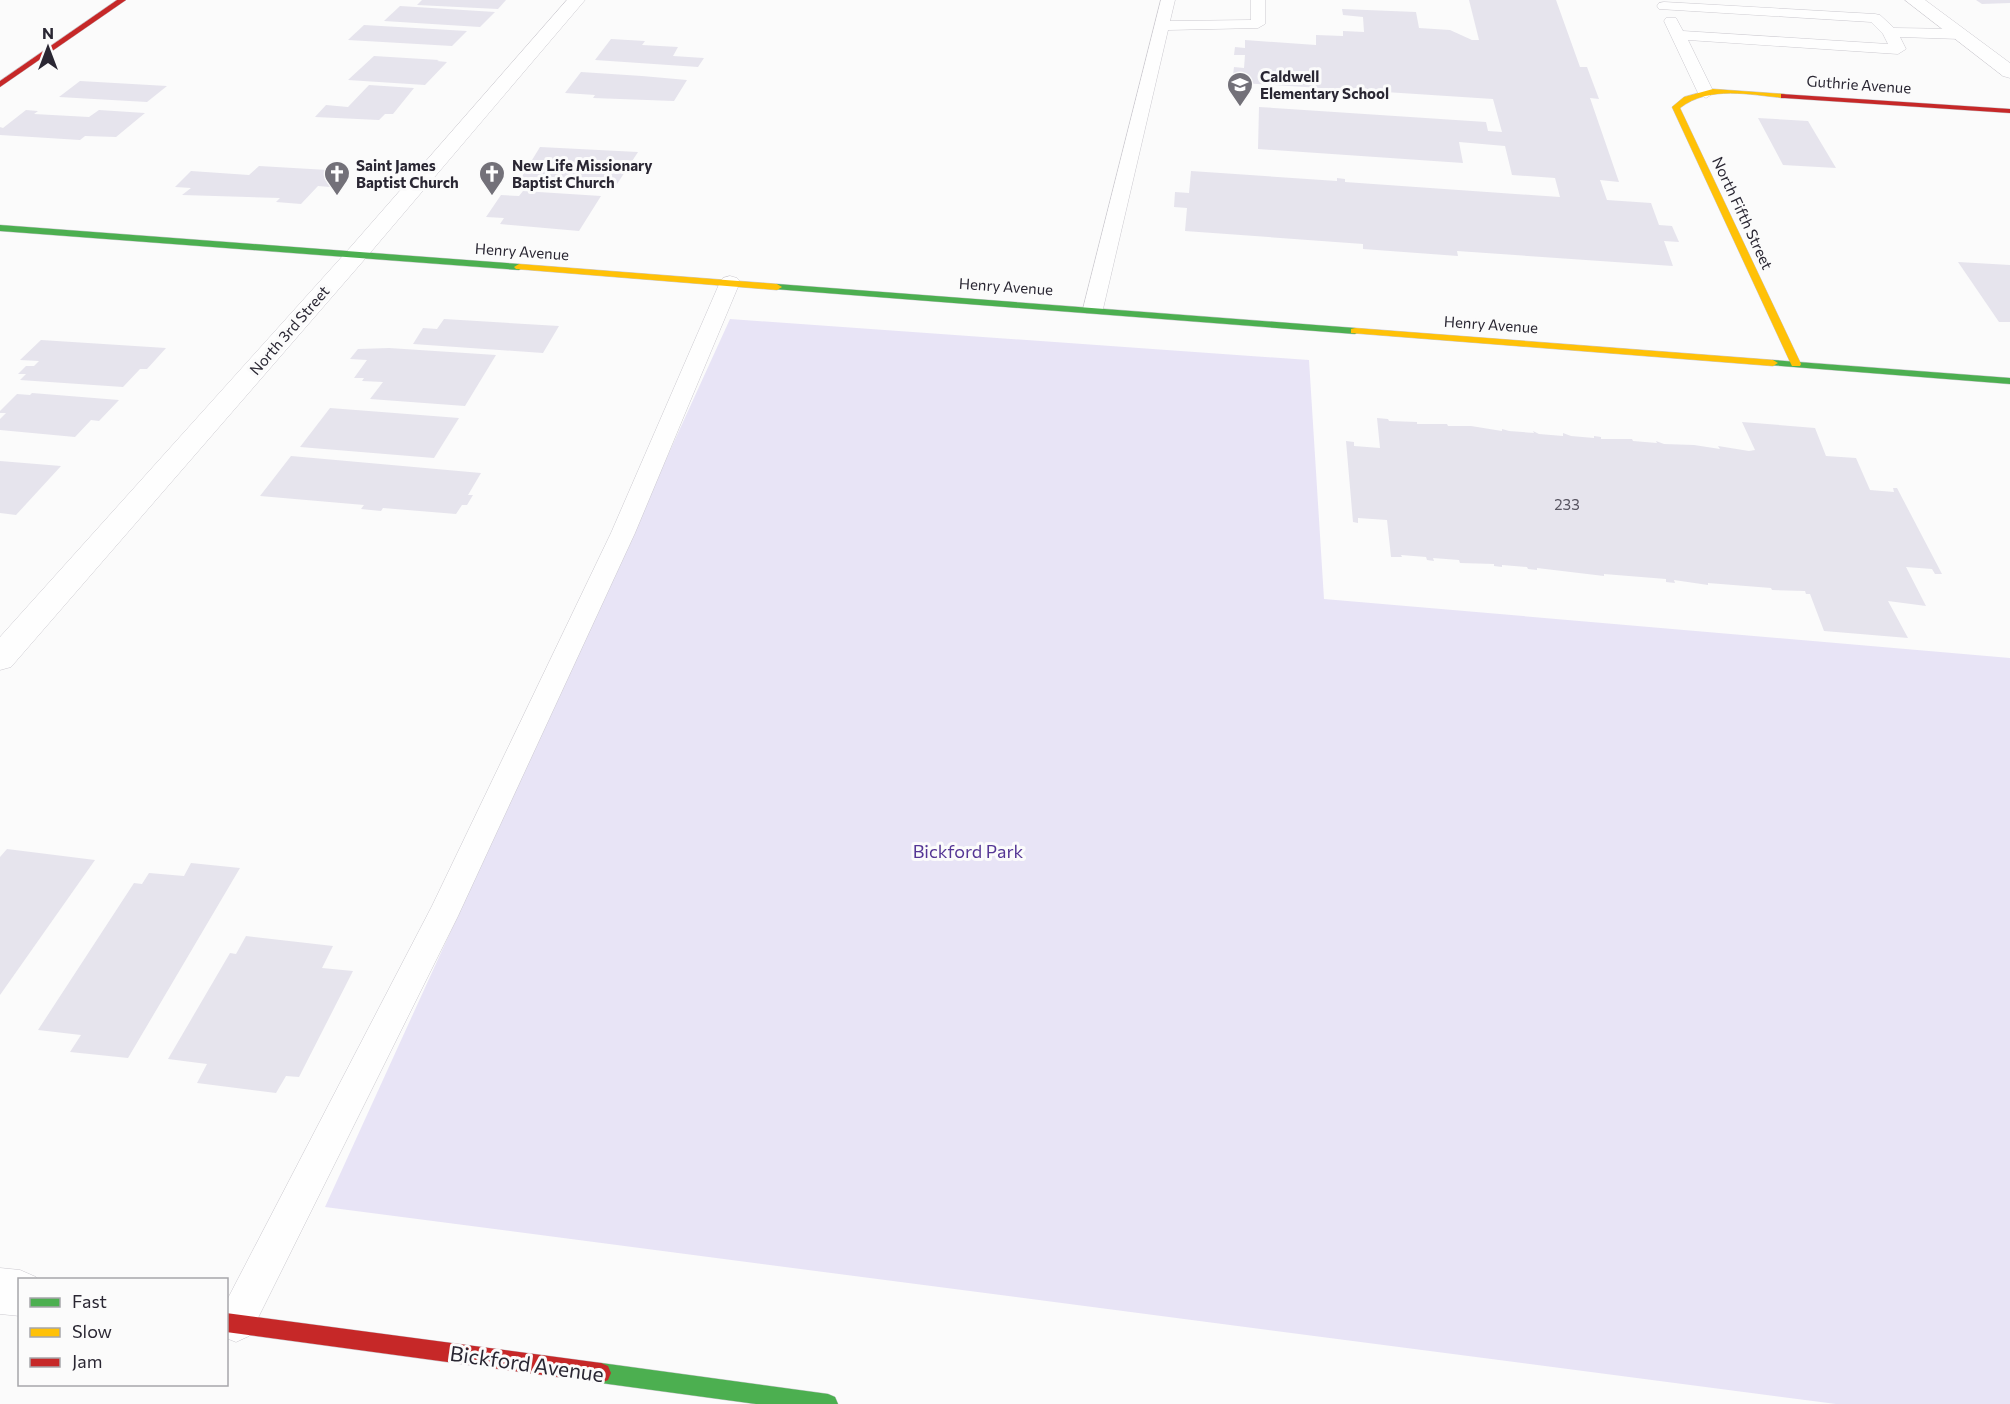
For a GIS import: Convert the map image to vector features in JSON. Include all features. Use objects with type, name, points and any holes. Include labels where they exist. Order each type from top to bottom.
[{"type":"street","points":[[0,85],[122,0]]},
{"type":"street","name":"North 3rd Street","points":[[0,658],[356,255],[576,0]]},
{"type":"street","points":[[1914,0],[2010,72]]},
{"type":"street","name":"Guthrie Avenue","points":[[1706,93],[1752,93],[2010,111]]},
{"type":"street","name":"North Fifth Street","points":[[1706,93],[1681,100],[1676,107],[1678,115],[1796,364]]},
{"type":"street","name":"Henry Avenue","points":[[0,228],[1093,309],[2010,381]]},
{"type":"street","points":[[0,1290],[18,1293]]},
{"type":"street","name":"Bickford Avenue","points":[[231,1322],[828,1404]]},
{"type":"lane","points":[[1093,309],[1168,0]]},
{"type":"lane","points":[[1162,26],[1258,24],[1258,0]]},
{"type":"lane","points":[[1678,35],[1898,49],[1890,32],[1875,18],[1663,3],[1678,35],[1706,93]]},
{"type":"lane","points":[[1890,32],[1960,34]]},
{"type":"lane","points":[[231,1322],[443,916],[623,533],[730,282]]},
{"type":"green space","name":"Bickford Park","points":[[730,319],[1309,360],[1324,599],[2010,658],[2010,1404],[1836,1404],[325,1207]]},
{"type":"building","points":[[422,0],[506,0],[498,9],[417,5]]},
{"type":"building","points":[[1469,0],[1556,0],[1580,67],[1587,67],[1599,99],[1590,98],[1619,182],[1600,180],[1607,200],[1651,203],[1659,225],[1672,226],[1679,242],[1664,241],[1673,266],[1457,251],[1458,256],[1363,249],[1363,244],[1185,231],[1187,208],[1174,207],[1175,192],[1189,193],[1191,171],[1337,181],[1337,178],[1345,179],[1345,182],[1560,197],[1555,178],[1512,175],[1505,146],[1459,142],[1463,163],[1258,149],[1259,107],[1486,122],[1488,131],[1502,132],[1493,99],[1370,91],[1371,96],[1351,95],[1351,90],[1243,83],[1244,75],[1233,75],[1234,67],[1244,68],[1245,55],[1234,55],[1235,47],[1245,48],[1245,40],[1316,45],[1316,35],[1343,36],[1343,31],[1364,32],[1363,17],[1343,15],[1342,9],[1416,12],[1419,28],[1450,30],[1472,40],[1479,40]]},
{"type":"building","points":[[1976,0],[2010,0],[2010,3],[1982,4]]},
{"type":"building","points":[[400,6],[495,12],[480,27],[384,21]]},
{"type":"building","points":[[364,25],[467,31],[452,46],[348,40]]},
{"type":"building","points":[[611,39],[645,41],[642,45],[678,47],[673,56],[704,58],[698,67],[595,60]]},
{"type":"building","points":[[374,56],[447,62],[425,85],[348,80]]},
{"type":"building","points":[[581,72],[687,80],[674,101],[593,98],[595,95],[565,93]]},
{"type":"building","points":[[80,81],[167,86],[147,102],[59,97]]},
{"type":"building","points":[[369,85],[414,88],[393,114],[385,114],[379,120],[315,117],[326,105],[348,107]]},
{"type":"building","points":[[26,110],[38,111],[34,114],[89,117],[99,110],[145,113],[116,137],[85,136],[80,140],[0,135],[0,127],[3,128]]},
{"type":"building","points":[[1758,118],[1808,121],[1836,168],[1783,165]]},
{"type":"building","points":[[540,147],[638,152],[617,184],[521,178]]},
{"type":"building","points":[[259,166],[345,171],[330,187],[318,186],[301,204],[276,202],[280,198],[182,195],[191,188],[175,187],[191,171],[249,175]]},
{"type":"building","points":[[523,191],[601,196],[579,231],[500,224],[504,218],[486,217],[501,195],[519,196]]},
{"type":"building","points":[[1958,262],[2010,265],[2010,322],[1999,322]]},
{"type":"building","points":[[444,319],[559,326],[543,353],[413,344],[423,328],[437,329]]},
{"type":"building","points":[[41,340],[166,348],[147,369],[140,369],[123,387],[20,380],[26,374],[18,374],[26,366],[34,366],[39,361],[20,360]]},
{"type":"building","points":[[389,348],[496,355],[465,406],[370,399],[383,382],[362,381],[364,378],[354,378],[367,360],[350,359],[358,349]]},
{"type":"building","points":[[32,393],[119,400],[99,421],[91,420],[75,437],[0,430],[0,419],[6,413],[0,413],[0,411],[17,394],[30,395]]},
{"type":"building","points":[[330,408],[459,418],[434,458],[300,447]]},
{"type":"building","points":[[1377,418],[1417,422],[1417,424],[1447,424],[1448,426],[1471,426],[1534,433],[1533,431],[1539,434],[1563,436],[1563,433],[1571,436],[1601,437],[1601,439],[1632,439],[1633,441],[1657,443],[1656,441],[1664,444],[1720,449],[1718,446],[1749,451],[1755,450],[1742,422],[1815,428],[1826,456],[1856,458],[1870,490],[1894,492],[1893,488],[1897,488],[1942,574],[1935,574],[1932,569],[1906,567],[1926,606],[1888,601],[1908,638],[1824,631],[1810,594],[1806,594],[1805,591],[1708,583],[1708,585],[1674,580],[1675,583],[1666,582],[1666,579],[1604,574],[1604,576],[1502,565],[1502,567],[1494,566],[1494,564],[1460,563],[1459,560],[1433,558],[1434,561],[1427,560],[1426,557],[1401,555],[1402,557],[1391,557],[1387,520],[1358,518],[1358,523],[1353,522],[1346,441],[1354,442],[1354,446],[1380,448]]},
{"type":"building","points":[[291,456],[481,473],[468,495],[473,495],[467,505],[462,505],[456,514],[383,508],[381,511],[361,509],[364,505],[260,496]]},
{"type":"building","points":[[0,461],[61,466],[16,515],[0,513]]},
{"type":"building","points":[[7,849],[95,860],[0,995],[0,857]]},
{"type":"building","points":[[191,863],[240,868],[128,1058],[70,1052],[81,1035],[38,1030],[134,883],[142,884],[149,873],[184,876]]},
{"type":"building","points":[[246,936],[333,946],[322,968],[353,971],[299,1077],[286,1076],[276,1093],[197,1083],[207,1064],[168,1059],[230,953],[236,954]]},
{"type":"traffic: fast","points":[[0,228],[519,267]]},
{"type":"traffic: fast","points":[[777,287],[1355,331]]},
{"type":"traffic: fast","points":[[1773,363],[2010,381]]},
{"type":"traffic: fast","points":[[601,1373],[828,1404]]},
{"type":"traffic: slow","points":[[1784,96],[1713,92],[1699,94],[1676,107],[1796,364]]},
{"type":"traffic: slow","points":[[519,267],[777,287]]},
{"type":"traffic: slow","points":[[1355,331],[1773,363]]},
{"type":"traffic: jam","points":[[0,85],[122,0]]},
{"type":"traffic: jam","points":[[1784,96],[2010,111]]},
{"type":"traffic: jam","points":[[228,1322],[601,1373]]},
{"type":"place","name":"Caldwell Elementary School","points":[[1240,108]]},
{"type":"place","name":"Saint James Baptist Church","points":[[337,197]]},
{"type":"place","name":"New Life Missionary Baptist Church","points":[[492,197]]}]
